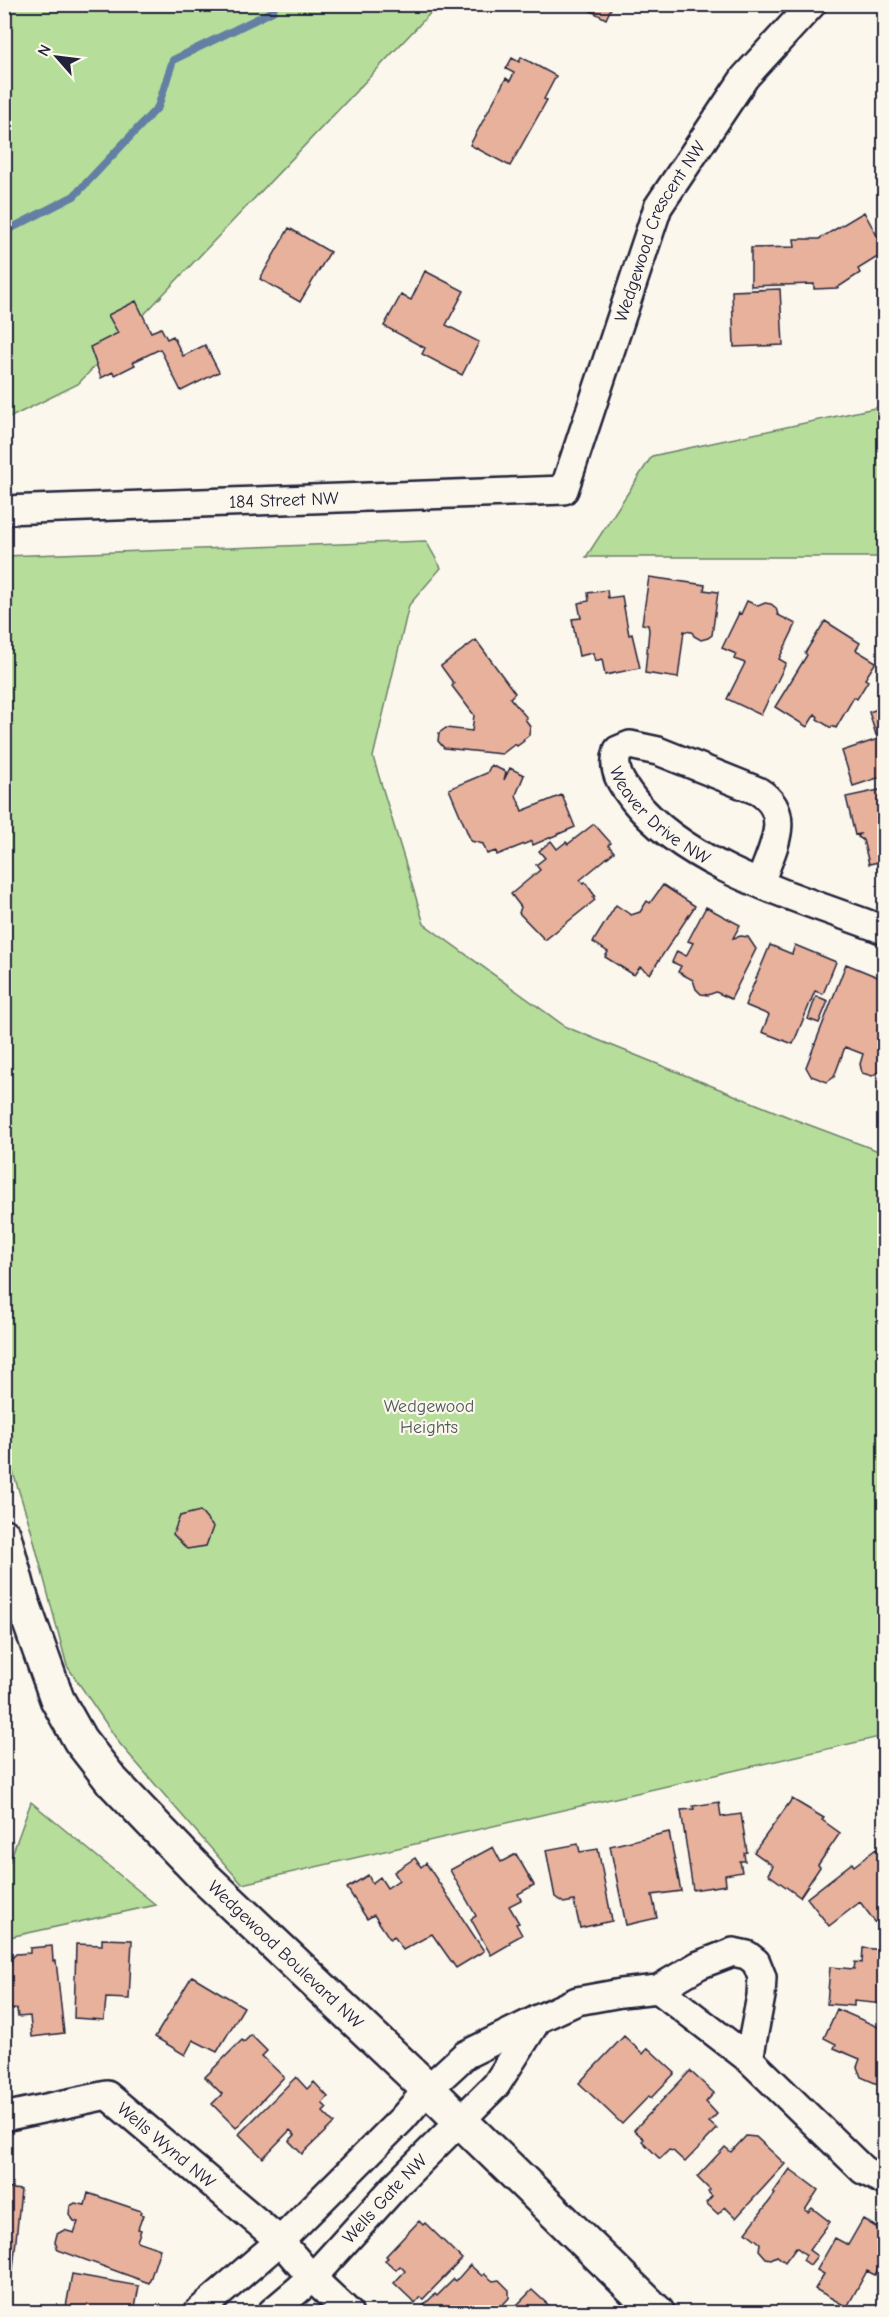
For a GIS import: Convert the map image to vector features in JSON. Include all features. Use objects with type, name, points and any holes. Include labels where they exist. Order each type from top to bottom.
[{"type":"street","name":"Wedgewood Crescent NW","points":[[564,490],[658,207],[745,77],[812,4]]},
{"type":"street","name":"184 Street NW","points":[[4,510],[564,490]]},
{"type":"street","name":"Weaver Drive NW","points":[[760,883],[780,823],[770,798],[758,790],[658,751],[630,745],[618,750],[615,760],[616,772],[623,786],[645,814],[663,831],[686,847],[718,865],[760,883],[885,930]]},
{"type":"street","name":"Wedgewood Boulevard NW","points":[[4,1536],[20,1592],[57,1699],[80,1740],[106,1773],[205,1878],[428,2089],[657,2313]]},
{"type":"street","points":[[198,2313],[280,2241],[402,2119],[428,2089],[465,2055],[577,2001],[658,1989],[699,1965],[726,1953],[733,1952],[747,1956],[756,1962],[762,1977],[761,1996],[749,2059]]},
{"type":"street","points":[[658,1989],[749,2059],[862,2170],[885,2181]]},
{"type":"street","name":"Wells Gate NW","points":[[312,2278],[399,2182],[496,2085],[538,2019]]},
{"type":"street","name":"Wells Wynd NW","points":[[4,2117],[107,2095],[280,2241],[312,2278],[348,2313]]},
{"type":"street","points":[[272,2313],[312,2278]]},
{"type":"green space","points":[[11,5],[438,5],[78,384],[5,420],[4,12]]},
{"type":"green space","points":[[884,406],[884,557],[586,557],[652,456]]},
{"type":"green space","name":"Wedgewood Heights","points":[[426,541],[441,568],[409,605],[373,757],[424,924],[566,1027],[884,1153],[884,1736],[242,1884],[120,1744],[67,1666],[30,1526],[5,1447],[4,556]]},
{"type":"green space","points":[[31,1802],[156,1905],[5,1938],[5,1864],[9,1863]]},
{"type":"building","points":[[578,4],[613,4],[606,19]]},
{"type":"building","points":[[521,57],[556,76],[544,99],[547,100],[510,166],[470,145],[506,78],[510,81],[514,73],[506,69],[512,58],[519,62]]},
{"type":"building","points":[[864,212],[884,253],[858,269],[860,273],[837,288],[814,289],[814,284],[751,286],[751,248],[795,247],[794,239],[819,239]]},
{"type":"building","points":[[289,228],[330,252],[300,302],[260,279]]},
{"type":"building","points":[[425,271],[464,291],[446,325],[479,342],[462,375],[422,354],[425,348],[384,326],[401,295],[411,300]]},
{"type":"building","points":[[780,289],[783,345],[734,347],[732,291]]},
{"type":"building","points":[[136,301],[151,332],[161,328],[167,339],[173,336],[183,356],[205,345],[219,372],[181,391],[160,349],[133,362],[135,365],[115,375],[113,372],[101,378],[90,347],[118,333],[108,315]]},
{"type":"building","points":[[649,577],[705,585],[704,590],[718,592],[712,635],[701,640],[692,632],[684,631],[678,678],[645,673],[649,630],[648,625],[642,624]]},
{"type":"building","points":[[607,590],[608,598],[622,596],[629,635],[632,634],[640,668],[605,675],[602,659],[595,661],[593,653],[579,656],[572,619],[581,618],[578,603],[589,601],[588,593]]},
{"type":"building","points":[[747,601],[758,606],[765,603],[771,604],[776,608],[778,615],[796,624],[779,659],[786,663],[761,715],[727,699],[745,663],[734,659],[736,654],[722,648]]},
{"type":"building","points":[[825,621],[860,643],[856,650],[876,662],[865,679],[868,681],[857,699],[854,697],[836,728],[832,726],[831,728],[817,719],[815,714],[807,727],[775,707]]},
{"type":"building","points":[[476,640],[515,693],[510,698],[527,718],[525,719],[530,726],[529,735],[524,741],[517,746],[515,744],[502,754],[444,748],[438,741],[439,733],[446,728],[472,731],[474,715],[452,686],[454,684],[441,666]]},
{"type":"building","points":[[884,707],[884,776],[853,786],[842,751],[881,738],[880,734],[876,735],[869,712]]},
{"type":"building","points":[[491,765],[506,772],[504,780],[510,768],[524,775],[516,795],[522,811],[562,795],[575,827],[533,845],[532,841],[497,855],[496,851],[487,854],[483,844],[471,841],[449,789],[487,773]]},
{"type":"building","points":[[884,789],[884,861],[869,864],[863,840],[858,837],[860,834],[855,835],[846,797]]},
{"type":"building","points":[[594,824],[611,843],[608,845],[614,852],[580,880],[583,884],[585,882],[595,896],[593,898],[595,900],[545,940],[519,913],[521,907],[511,894],[540,870],[536,865],[545,858],[539,851],[551,841],[557,849],[566,842],[568,844]]},
{"type":"building","points":[[663,885],[695,906],[650,974],[640,967],[634,975],[605,957],[608,952],[593,942],[616,905],[631,915],[640,912],[647,901],[650,903]]},
{"type":"building","points":[[706,907],[740,925],[733,938],[748,937],[756,949],[731,999],[716,992],[708,995],[701,994],[696,989],[693,980],[678,972],[681,966],[672,962],[677,951],[686,956],[693,943],[688,941]]},
{"type":"building","points":[[770,945],[792,954],[795,945],[836,962],[823,994],[815,991],[793,1044],[762,1032],[769,1015],[745,1005]]},
{"type":"building","points":[[846,964],[880,978],[879,981],[884,983],[884,1055],[879,1071],[872,1076],[862,1073],[860,1064],[863,1054],[845,1047],[834,1077],[827,1082],[811,1076],[806,1067]]},
{"type":"building","points":[[816,996],[828,1001],[819,1023],[808,1019]]},
{"type":"building","points":[[200,1511],[213,1527],[206,1546],[187,1549],[173,1534],[180,1516]]},
{"type":"building","points":[[792,1799],[824,1818],[822,1820],[840,1833],[800,1897],[768,1874],[773,1866],[754,1852]]},
{"type":"building","points":[[719,1802],[721,1817],[741,1814],[747,1852],[744,1853],[745,1861],[740,1861],[742,1872],[725,1875],[726,1885],[693,1890],[681,1810]]},
{"type":"building","points":[[669,1832],[681,1891],[652,1895],[657,1918],[626,1925],[610,1846]]},
{"type":"building","points":[[578,1844],[580,1852],[598,1849],[612,1921],[580,1928],[574,1901],[564,1903],[555,1897],[546,1850]]},
{"type":"building","points":[[493,1847],[501,1862],[516,1854],[534,1885],[518,1894],[521,1900],[509,1906],[519,1923],[516,1924],[522,1935],[491,1955],[471,1919],[476,1916],[450,1870]]},
{"type":"building","points":[[876,1849],[879,1854],[884,1852],[884,1917],[876,1923],[860,1902],[829,1926],[807,1898],[852,1863],[854,1866]]},
{"type":"building","points":[[415,1858],[421,1867],[426,1863],[484,1951],[456,1968],[432,1934],[403,1950],[394,1936],[390,1939],[374,1915],[367,1919],[347,1888],[368,1875],[372,1883],[380,1877],[387,1888],[399,1880],[394,1872]]},
{"type":"building","points":[[102,1939],[132,1940],[129,1999],[106,1998],[104,2020],[74,2018],[76,1944],[102,1945]]},
{"type":"building","points":[[52,1946],[53,1961],[56,1961],[64,2033],[32,2037],[30,2016],[18,2017],[17,2009],[4,2010],[4,1965],[11,1964],[11,1959],[16,1954],[30,1953],[30,1948]]},
{"type":"building","points":[[863,1948],[884,1950],[884,2004],[854,2001],[854,2006],[827,2004],[830,1967],[854,1969],[855,1962],[862,1963]]},
{"type":"building","points":[[192,1976],[244,2007],[217,2052],[193,2040],[185,2055],[155,2037]]},
{"type":"building","points":[[837,2009],[883,2029],[881,2033],[884,2035],[884,2095],[880,2085],[861,2077],[857,2067],[860,2059],[834,2048],[836,2044],[824,2038]]},
{"type":"building","points":[[251,2035],[267,2051],[262,2056],[284,2077],[236,2128],[212,2104],[222,2094],[205,2077],[242,2040],[244,2042]]},
{"type":"building","points":[[624,2036],[643,2054],[648,2048],[675,2073],[622,2124],[579,2083]]},
{"type":"building","points":[[690,2071],[714,2093],[706,2102],[717,2114],[709,2122],[717,2129],[685,2162],[669,2150],[660,2159],[634,2130]]},
{"type":"building","points":[[296,2077],[307,2089],[314,2082],[328,2097],[322,2103],[327,2108],[323,2112],[334,2123],[302,2154],[289,2141],[295,2135],[290,2130],[263,2158],[239,2134]]},
{"type":"building","points":[[746,2136],[756,2137],[785,2164],[736,2218],[725,2207],[718,2214],[706,2203],[712,2196],[708,2192],[710,2190],[697,2177],[725,2147],[731,2152]]},
{"type":"building","points":[[790,2169],[818,2190],[805,2210],[808,2212],[812,2208],[830,2222],[809,2250],[817,2256],[810,2265],[803,2260],[806,2255],[796,2247],[785,2262],[777,2256],[771,2259],[766,2258],[759,2250],[760,2243],[746,2232],[775,2194],[773,2193]]},
{"type":"building","points":[[4,2188],[21,2190],[13,2270],[4,2270]]},
{"type":"building","points":[[88,2193],[141,2211],[140,2214],[143,2215],[138,2229],[141,2230],[137,2241],[160,2249],[149,2283],[58,2250],[55,2242],[57,2234],[64,2230],[74,2233],[78,2222],[74,2221],[69,2214],[70,2206],[75,2203],[85,2205]]},
{"type":"building","points":[[863,2219],[884,2232],[884,2257],[875,2275],[867,2271],[847,2307],[815,2289],[824,2274],[817,2270],[835,2238],[848,2245]]},
{"type":"building","points":[[419,2221],[423,2225],[425,2223],[462,2259],[423,2299],[420,2297],[415,2303],[394,2283],[405,2271],[400,2266],[396,2270],[385,2260],[388,2258],[386,2256]]},
{"type":"building","points":[[470,2265],[482,2276],[484,2274],[493,2281],[499,2280],[509,2290],[509,2298],[496,2312],[423,2312],[420,2309],[454,2279],[456,2281]]},
{"type":"building","points":[[72,2274],[139,2286],[134,2312],[65,2312]]},
{"type":"building","points":[[532,2290],[556,2312],[510,2312]]},
{"type":"waterway","points":[[4,232],[74,196],[158,107],[173,60],[273,11],[274,4]]}]
